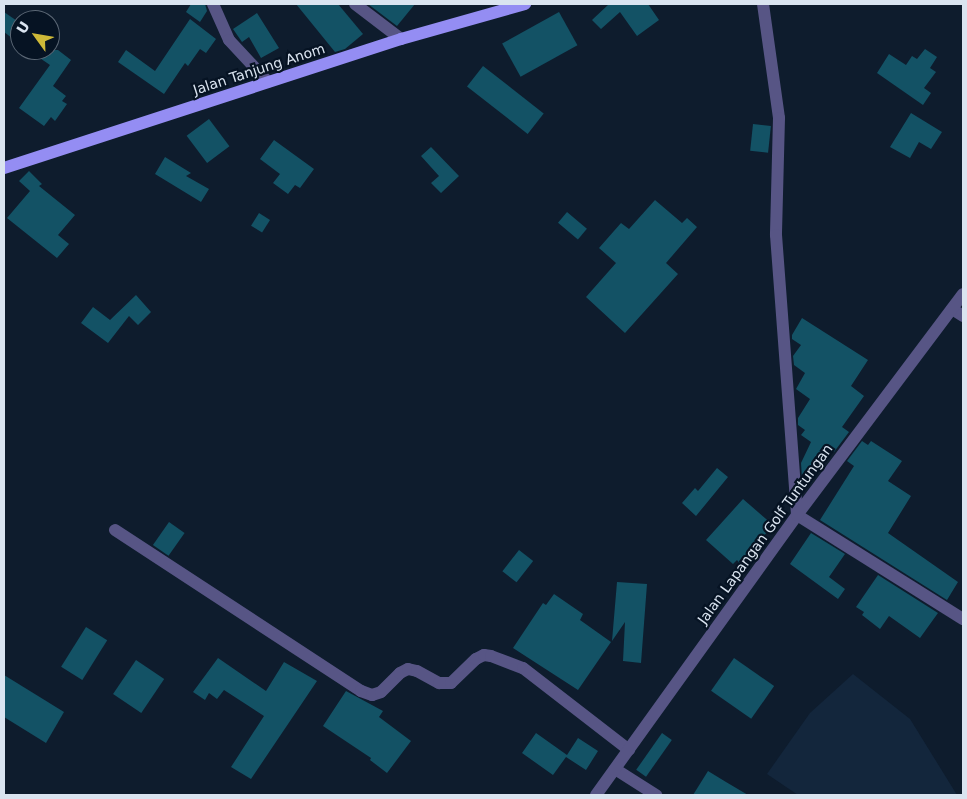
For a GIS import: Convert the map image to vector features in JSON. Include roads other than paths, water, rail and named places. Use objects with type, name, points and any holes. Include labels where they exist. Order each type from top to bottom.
[{"type":"main road","name":"Jalan Tanjung Anom","points":[[4,168],[400,39],[525,4]]},
{"type":"street","points":[[214,4],[229,40],[268,82]]},
{"type":"street","points":[[355,4],[400,39]]},
{"type":"street","points":[[762,4],[779,118],[776,235],[797,514],[963,619]]},
{"type":"street","name":"Jalan Lapangan Golf Tuntungan","points":[[596,795],[797,514],[958,312],[963,294]]},
{"type":"street","points":[[115,530],[361,691],[372,695],[381,692],[400,673],[408,669],[417,670],[439,683],[451,683],[476,658],[484,655],[491,656],[522,668],[629,750]]},
{"type":"street","points":[[615,769],[656,795]]}]
